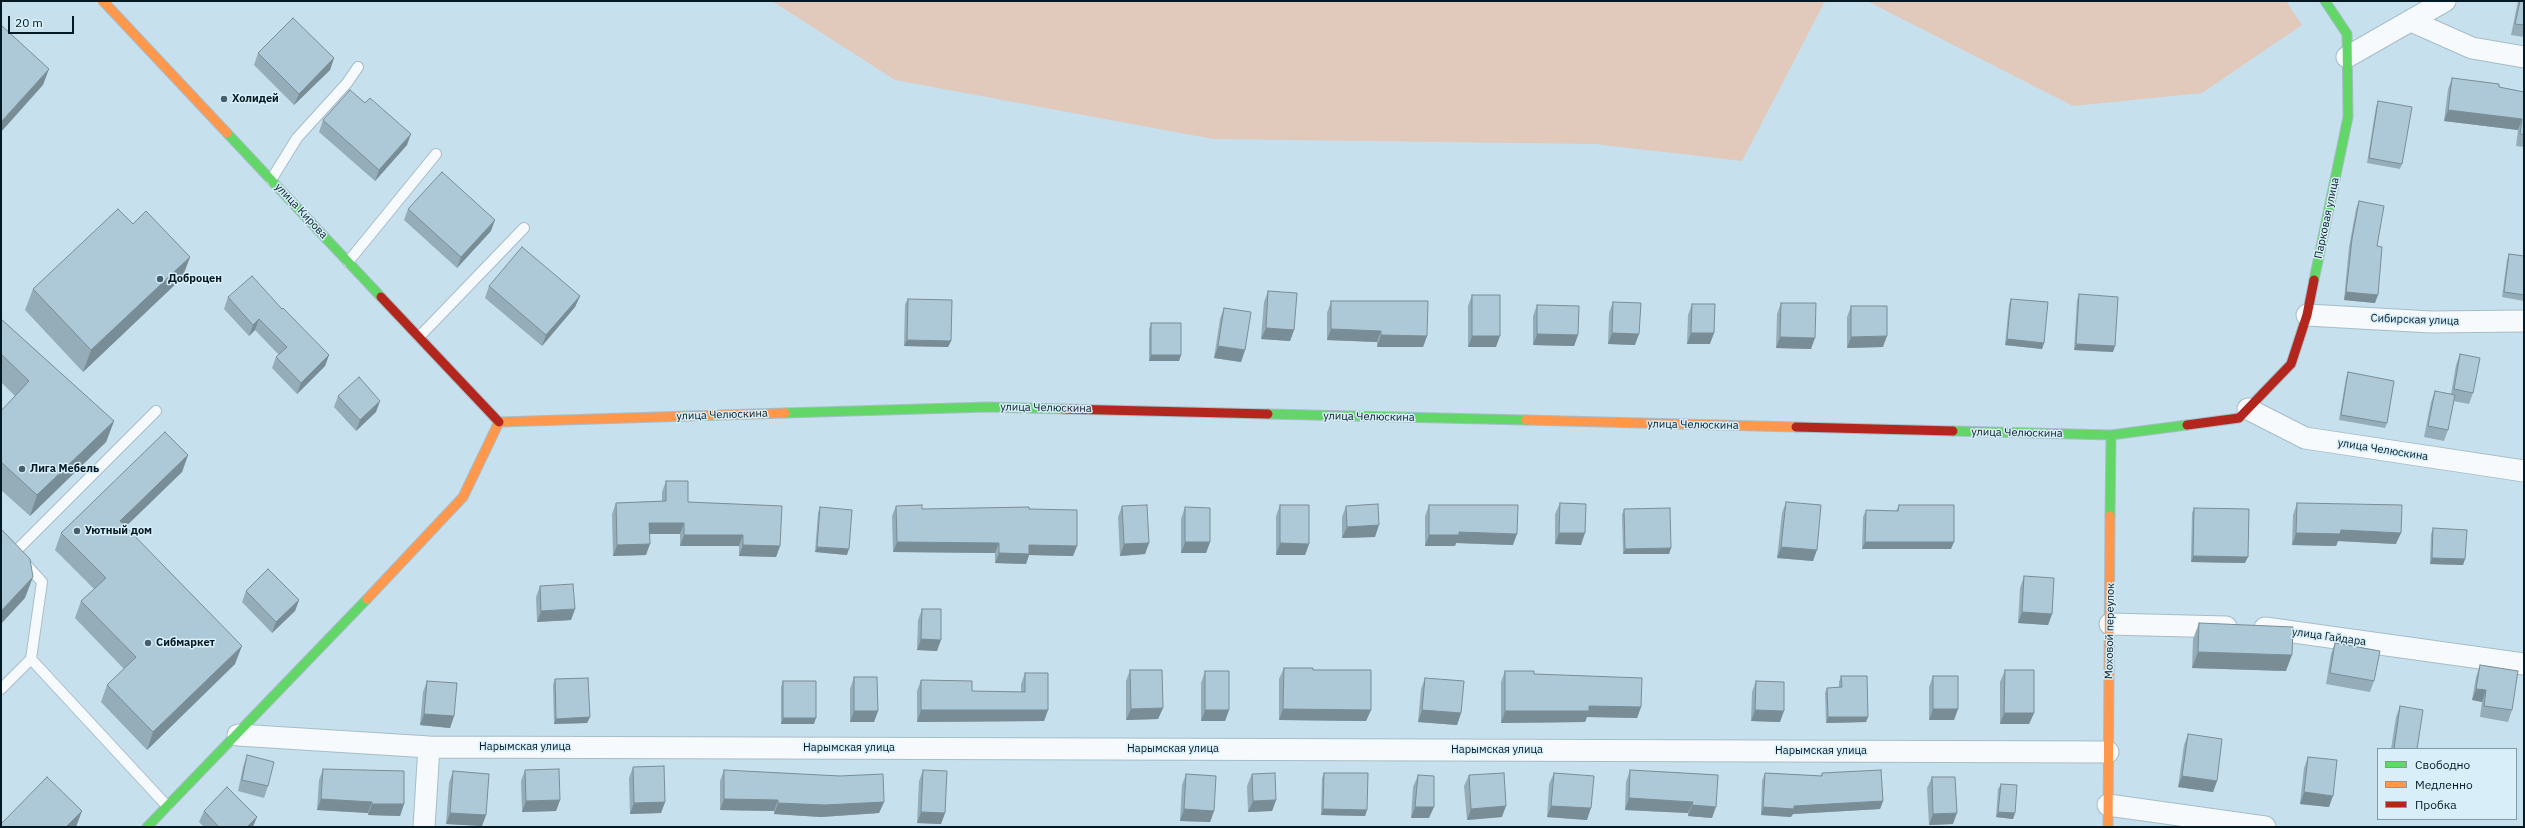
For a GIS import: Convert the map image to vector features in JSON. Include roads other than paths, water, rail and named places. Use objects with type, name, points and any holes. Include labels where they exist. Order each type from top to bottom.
[{"type":"street","name":"улица Кирова","points":[[103,1],[499,422]]},
{"type":"street","name":"Парковая улица","points":[[2243,413],[2291,364],[2307,315],[2348,117],[2347,34],[2325,1]]},
{"type":"street","points":[[2347,57],[2445,1]]},
{"type":"street","points":[[2411,21],[2472,48],[2524,57]]},
{"type":"street","name":"Сибирская улица","points":[[2307,315],[2431,322],[2524,321]]},
{"type":"street","name":"улица Челюскина","points":[[499,422],[988,407],[2111,435],[2243,413],[2305,438],[2524,471]]},
{"type":"street","points":[[147,827],[238,735],[463,497],[499,422]]},
{"type":"street","name":"Моховой переулок","points":[[2108,827],[2111,435]]},
{"type":"street","name":"улица Гайдара","points":[[2110,624],[2261,628],[2524,664]]},
{"type":"street","name":"Нарымская улица","points":[[238,735],[429,747],[2108,752]]},
{"type":"street","points":[[424,827],[429,747]]},
{"type":"street","points":[[2108,804],[2265,827]]},
{"type":"lane","points":[[271,180],[297,138],[348,83],[358,67]]},
{"type":"lane","points":[[348,262],[436,154]]},
{"type":"lane","points":[[419,337],[524,228]]},
{"type":"lane","points":[[15,552],[156,411]]},
{"type":"lane","points":[[1,689],[31,659],[42,582],[6,542]]},
{"type":"lane","points":[[31,659],[167,806]]},
{"type":"place","name":"Холидей","points":[[224,99]]},
{"type":"place","name":"Доброцен","points":[[160,279]]},
{"type":"place","name":"Лига Мебель","points":[[22,469]]},
{"type":"place","name":"Уютный дом","points":[[77,531]]},
{"type":"place","name":"Сибмаркет","points":[[148,643]]}]
